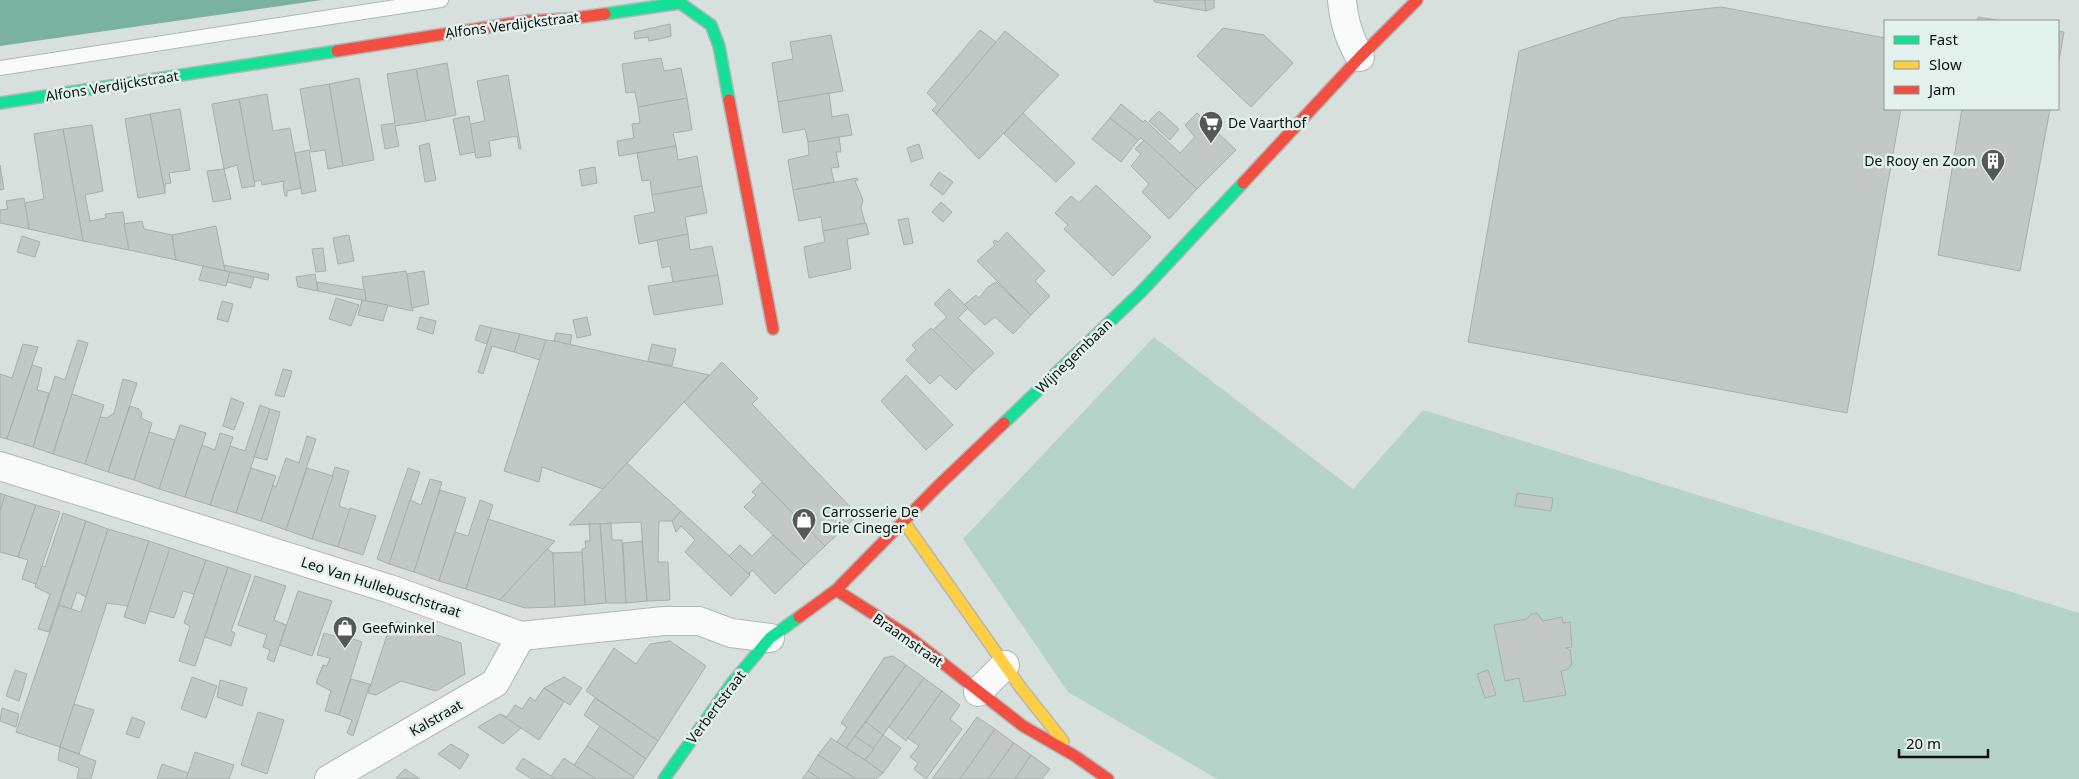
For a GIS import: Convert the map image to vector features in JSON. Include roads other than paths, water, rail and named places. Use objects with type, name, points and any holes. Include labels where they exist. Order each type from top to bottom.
[{"type":"street","points":[[1342,0],[1344,20],[1349,39],[1360,57]]},
{"type":"street","name":"Wijnegembaan","points":[[770,638],[836,590],[936,487],[1141,292],[1360,57],[1417,0]]},
{"type":"street","name":"Alfons Verdijckstraat","points":[[0,103],[519,22],[567,19],[680,3],[711,26],[718,46],[773,329]]},
{"type":"street","name":"Leo Van Hullebuschstraat","points":[[0,466],[390,590],[520,636],[664,621],[699,621],[731,633],[770,638]]},
{"type":"street","name":"Braamstraat","points":[[904,522],[929,554],[1033,707],[1075,756]]},
{"type":"street","name":"Braamstraat","points":[[836,590],[908,636],[1023,726],[1075,756],[1108,779]]},
{"type":"street","name":"Kalstraat","points":[[329,779],[495,683],[520,636]]},
{"type":"street","name":"Verbertstraat","points":[[664,779],[732,683],[770,638]]},
{"type":"street","points":[[978,692],[1005,665]]},
{"type":"lane","points":[[0,68],[441,0]]},
{"type":"place","name":"De Vaarthof","points":[[1211,144]]},
{"type":"place","name":"De Rooy en Zoon","points":[[1993,182]]},
{"type":"place","name":"Carrosserie De Drie Cineger","points":[[804,541]]},
{"type":"place","name":"Geefwinkel","points":[[345,649]]}]
